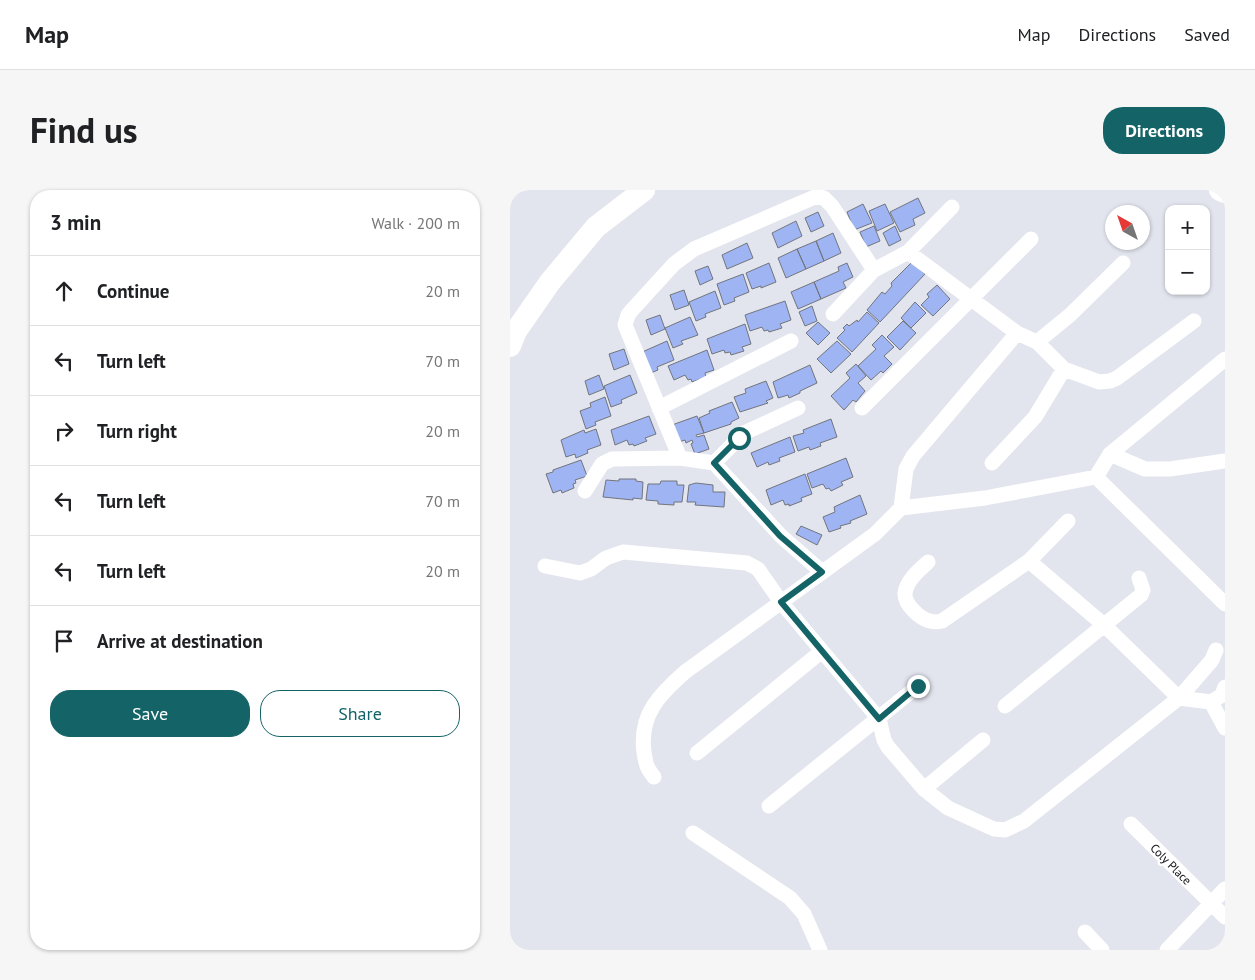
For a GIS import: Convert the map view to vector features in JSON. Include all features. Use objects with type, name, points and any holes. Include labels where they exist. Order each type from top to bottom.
[{"type":"highway","points":[[510,346],[516,331],[550,282],[596,228],[644,190]]},
{"type":"highway","points":[[1220,190],[1225,192]]},
{"type":"street","points":[[680,458],[625,325],[628,315],[632,310],[674,264],[694,248],[817,196],[824,198],[832,206],[874,270]]},
{"type":"street","points":[[833,314],[874,270],[908,252],[952,207]]},
{"type":"street","points":[[862,408],[1031,239]]},
{"type":"street","points":[[908,252],[1017,333],[1037,342],[1064,369],[1100,382],[1117,378],[1194,321]]},
{"type":"street","points":[[1037,342],[1070,316],[1123,263]]},
{"type":"street","points":[[654,776],[646,768],[643,743],[644,726],[654,704],[670,685],[685,672],[875,534],[900,508],[906,469],[913,456],[1017,333]]},
{"type":"street","points":[[658,408],[791,341]]},
{"type":"street","points":[[900,508],[985,498],[1096,477],[1110,454],[1225,359]]},
{"type":"street","points":[[992,462],[1035,416],[1064,369]]},
{"type":"street","points":[[714,463],[744,433],[798,408]]},
{"type":"street","points":[[1110,454],[1145,469],[1225,461]]},
{"type":"street","points":[[585,491],[602,464],[607,460],[680,458],[714,463],[780,536],[822,572]]},
{"type":"street","points":[[1096,477],[1225,604]]},
{"type":"street","points":[[928,562],[911,579],[905,594],[906,602],[922,618],[936,622],[942,621],[1029,561],[1068,521]]},
{"type":"street","points":[[545,566],[580,573],[591,569],[606,558],[623,552],[747,563],[758,569],[781,602],[879,719],[884,740],[888,747],[924,789],[948,808],[994,829],[1005,830],[1024,821],[1179,698],[1212,660],[1216,650]]},
{"type":"street","points":[[1029,561],[1104,625],[1179,698],[1221,695],[1225,728]]},
{"type":"street","points":[[1005,706],[1140,595],[1143,590],[1139,578]]},
{"type":"street","points":[[697,753],[822,651]]},
{"type":"street","points":[[769,806],[918,686]]},
{"type":"street","points":[[924,789],[983,740]]},
{"type":"street","name":"Coly Place","points":[[1131,824],[1225,917]]},
{"type":"street","points":[[694,833],[790,898],[804,914],[820,950]]},
{"type":"street","points":[[1167,950],[1225,889]]},
{"type":"street","points":[[1085,932],[1102,950]]},
{"type":"building","points":[[918,198],[925,213],[913,219],[915,225],[900,232],[890,212]]},
{"type":"building","points":[[863,204],[872,223],[854,230],[847,212]]},
{"type":"building","points":[[885,204],[894,223],[877,231],[869,211]]},
{"type":"building","points":[[818,212],[824,226],[811,232],[805,218]]},
{"type":"building","points":[[796,221],[802,236],[778,248],[772,233]]},
{"type":"building","points":[[874,226],[880,241],[866,247],[860,232]]},
{"type":"building","points":[[895,226],[901,240],[889,246],[883,233]]},
{"type":"building","points":[[833,233],[841,253],[824,261],[816,241]]},
{"type":"building","points":[[816,241],[824,261],[806,269],[797,249]]},
{"type":"building","points":[[747,243],[753,258],[727,269],[722,255]]},
{"type":"building","points":[[797,249],[806,269],[786,278],[778,258]]},
{"type":"building","points":[[912,262],[925,274],[880,322],[867,310],[882,292],[885,294],[892,286],[891,283]]},
{"type":"building","points":[[769,263],[776,282],[761,288],[761,286],[752,289],[746,273]]},
{"type":"building","points":[[847,263],[853,277],[843,282],[846,288],[821,299],[814,282],[839,271],[838,267]]},
{"type":"building","points":[[708,266],[713,279],[700,285],[695,271]]},
{"type":"building","points":[[743,274],[749,292],[734,298],[735,301],[724,305],[717,284]]},
{"type":"building","points":[[814,282],[821,299],[798,309],[791,292]]},
{"type":"building","points":[[937,285],[950,299],[933,316],[921,305],[929,297],[927,294]]},
{"type":"building","points":[[684,290],[689,305],[675,310],[670,295]]},
{"type":"building","points":[[715,291],[721,308],[705,314],[706,317],[696,321],[689,302]]},
{"type":"building","points":[[785,301],[791,320],[780,324],[782,328],[769,332],[768,330],[764,331],[762,327],[750,331],[745,315]]},
{"type":"building","points":[[915,302],[926,313],[911,328],[901,318]]},
{"type":"building","points":[[812,306],[817,321],[805,326],[799,312]]},
{"type":"building","points":[[867,312],[879,323],[852,352],[837,338],[845,330],[843,328],[847,324],[849,326],[857,320],[858,322]]},
{"type":"building","points":[[660,315],[665,329],[651,335],[646,320]]},
{"type":"building","points":[[690,317],[698,335],[681,341],[683,344],[673,348],[665,328]]},
{"type":"building","points":[[903,321],[916,333],[900,350],[887,337]]},
{"type":"building","points":[[818,322],[830,333],[818,345],[806,333]]},
{"type":"building","points":[[745,324],[751,344],[742,347],[744,351],[731,355],[730,352],[725,353],[724,350],[712,354],[707,339]]},
{"type":"building","points":[[882,335],[894,347],[884,356],[892,364],[883,373],[881,371],[871,380],[858,366],[876,349],[872,345]]},
{"type":"building","points":[[667,341],[674,360],[657,367],[658,370],[648,374],[640,353]]},
{"type":"building","points":[[837,341],[851,354],[831,373],[817,359]]},
{"type":"building","points":[[624,349],[629,364],[614,370],[609,354]]},
{"type":"building","points":[[707,350],[714,370],[705,373],[706,377],[692,382],[685,375],[674,380],[668,366]]},
{"type":"building","points":[[856,364],[866,376],[858,383],[865,391],[856,402],[853,400],[844,410],[831,396],[850,378],[846,373]]},
{"type":"building","points":[[810,365],[817,383],[789,398],[788,395],[778,398],[773,382]]},
{"type":"building","points":[[599,375],[604,389],[589,395],[585,381]]},
{"type":"building","points":[[630,375],[637,393],[621,400],[622,403],[611,407],[604,386]]},
{"type":"building","points":[[766,381],[773,398],[766,401],[768,403],[740,412],[734,397],[746,393],[745,389]]},
{"type":"building","points":[[605,397],[611,416],[595,422],[596,425],[586,429],[580,411],[591,407],[590,403]]},
{"type":"building","points":[[732,402],[739,418],[731,422],[731,424],[704,433],[699,418],[710,413],[709,411]]},
{"type":"building","points":[[649,416],[656,434],[645,438],[647,441],[634,446],[633,444],[629,445],[627,440],[615,445],[611,430]]},
{"type":"building","points":[[697,416],[704,433],[696,435],[697,437],[704,435],[709,449],[695,454],[691,444],[693,443],[692,440],[686,443],[685,440],[679,442],[672,425]]},
{"type":"building","points":[[831,419],[837,437],[820,443],[821,446],[810,450],[809,447],[798,451],[793,436],[804,433],[803,430]]},
{"type":"building","points":[[596,429],[601,445],[587,450],[588,453],[576,458],[575,454],[566,457],[561,440],[584,430],[585,433]]},
{"type":"building","points":[[790,437],[795,452],[779,458],[780,461],[769,465],[768,462],[757,467],[751,453]]},
{"type":"building","points":[[846,458],[853,477],[841,482],[843,485],[831,491],[829,488],[826,489],[823,484],[812,488],[807,474]]},
{"type":"building","points":[[581,460],[587,476],[575,480],[574,488],[562,493],[561,490],[553,493],[546,474]]},
{"type":"building","points":[[805,474],[812,494],[801,498],[802,501],[789,506],[789,504],[785,505],[783,500],[771,505],[766,490]]},
{"type":"building","points":[[619,479],[636,479],[636,481],[643,482],[642,499],[603,497],[606,480],[619,481]]},
{"type":"building","points":[[661,481],[677,481],[677,485],[684,485],[682,502],[674,502],[674,505],[658,504],[658,501],[646,500],[648,484],[660,484]]},
{"type":"building","points":[[696,483],[713,485],[713,492],[725,492],[724,507],[695,505],[696,502],[687,502],[689,485]]},
{"type":"building","points":[[860,495],[867,514],[850,521],[851,523],[840,526],[841,528],[829,532],[823,517],[835,512],[834,507]]},
{"type":"building","points":[[801,526],[822,535],[817,545],[796,534]]},
{"type":"route","points":[[739,438],[714,463],[780,536],[822,572],[781,602],[879,719],[918,686]]}]
